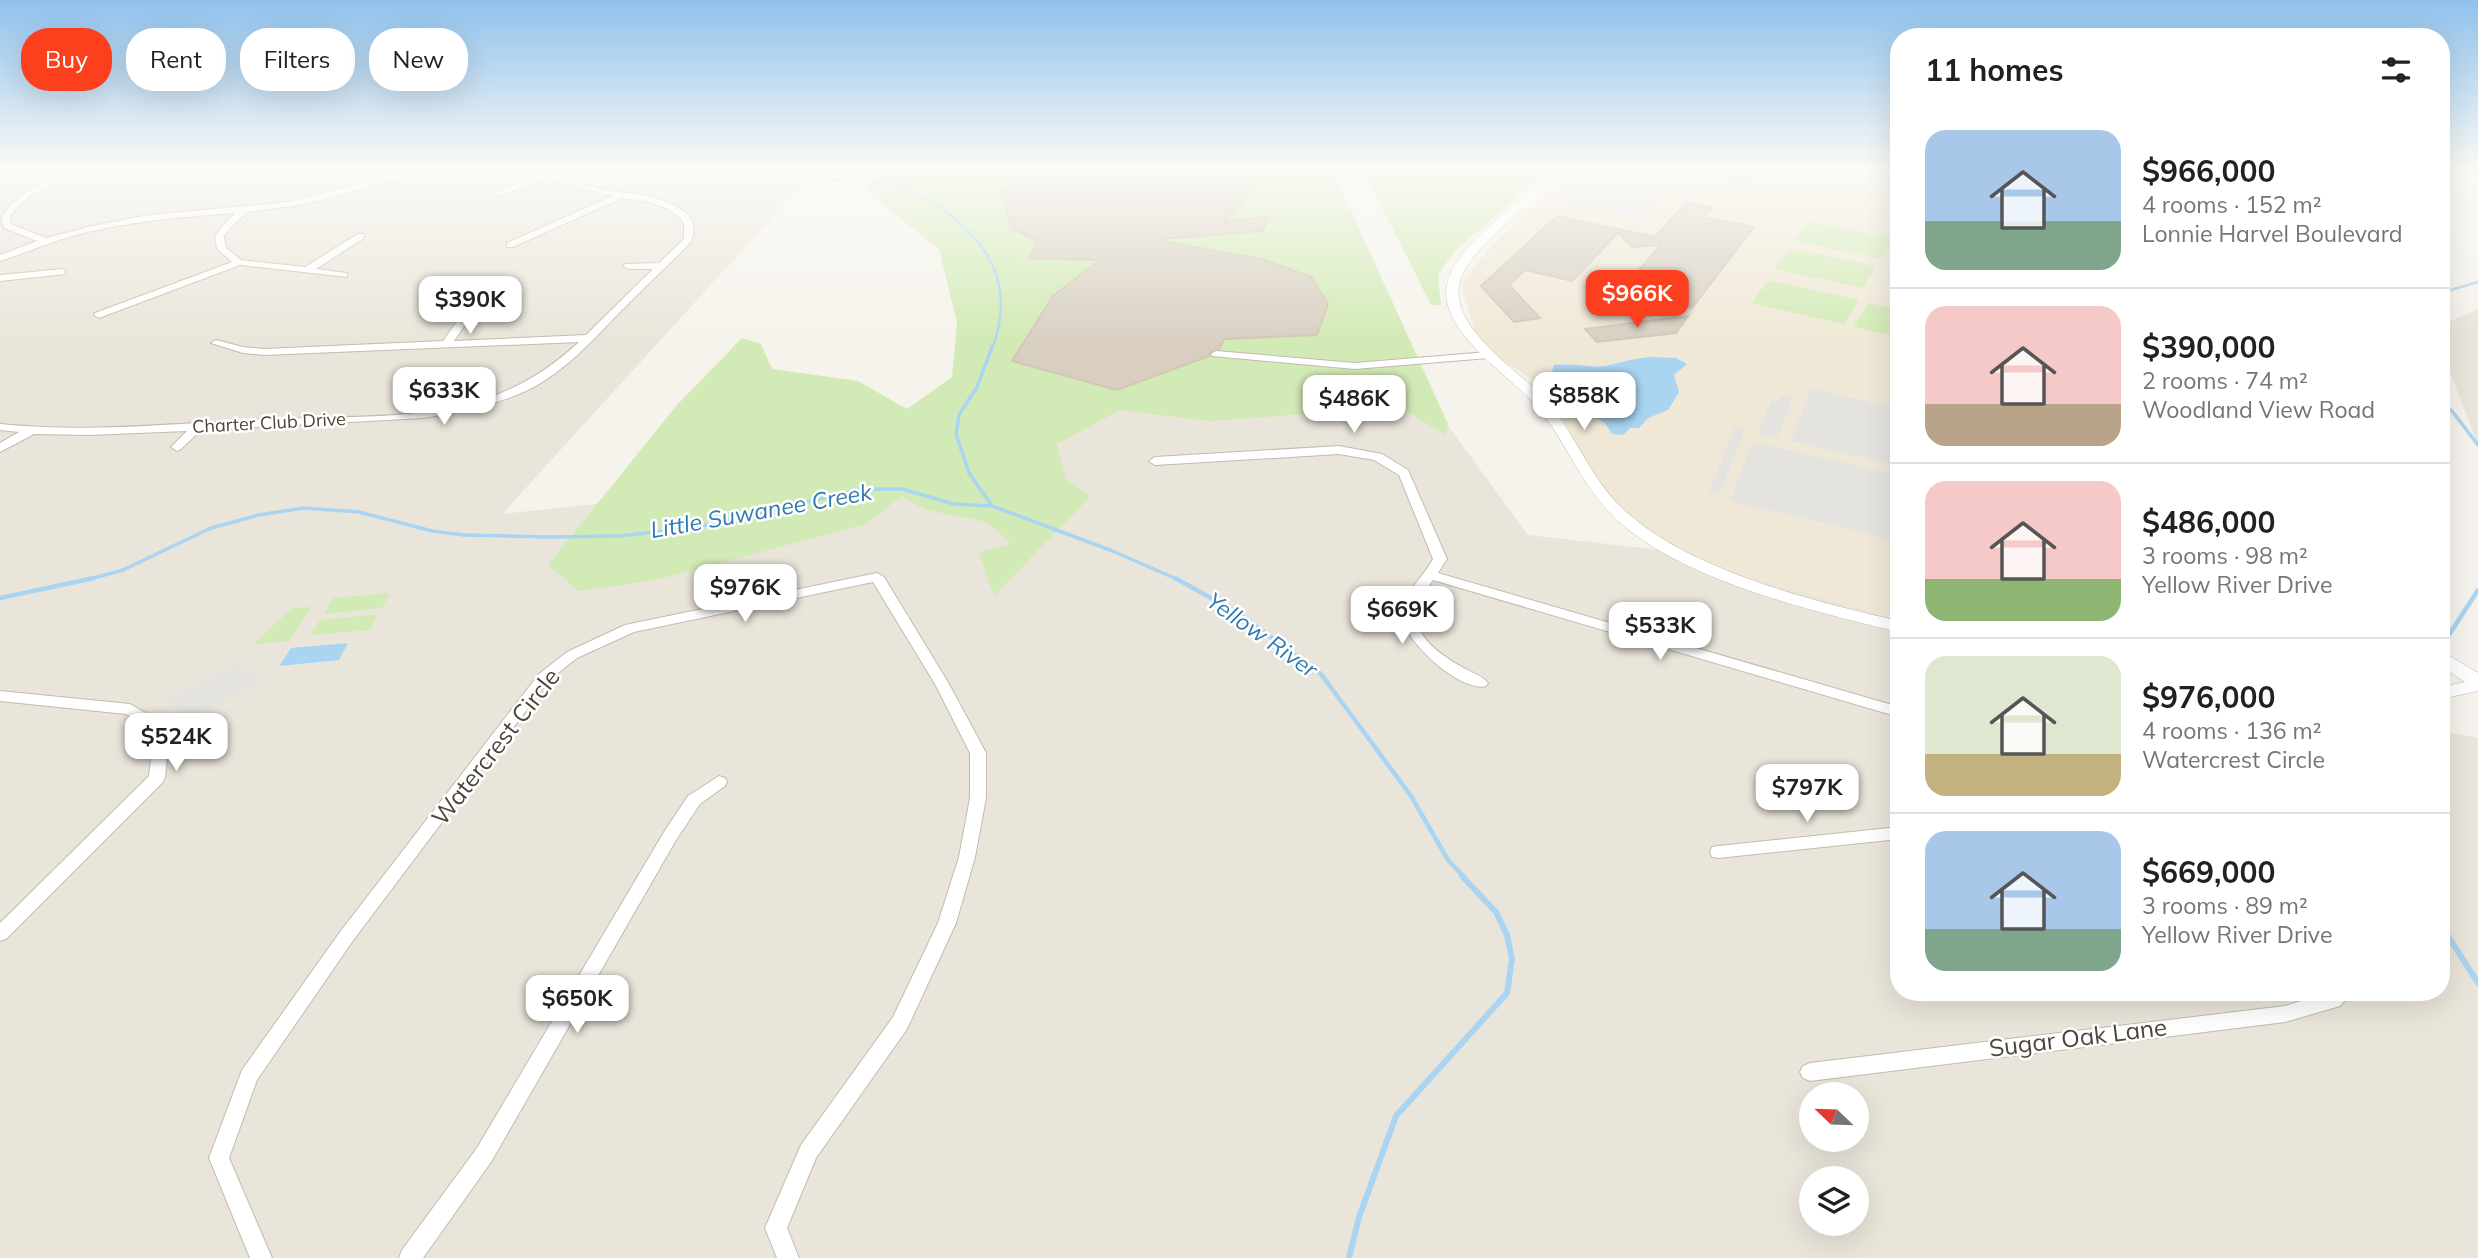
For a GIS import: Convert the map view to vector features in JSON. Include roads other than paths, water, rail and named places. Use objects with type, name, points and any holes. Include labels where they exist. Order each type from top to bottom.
[{"type":"street","points":[[7,226],[44,241]]},
{"type":"street","points":[[0,258],[44,241],[103,226]]},
{"type":"street","points":[[225,226],[219,235],[219,245],[227,257],[239,262],[344,275]]},
{"type":"street","points":[[510,245],[553,226]]},
{"type":"street","name":"Charter Club Drive","points":[[0,427],[75,431],[197,428],[422,415],[487,402],[526,386],[559,366],[688,240],[689,226]]},
{"type":"street","points":[[1500,226],[1470,252],[1456,270],[1452,287],[1455,304],[1470,334],[1488,355],[1534,395],[1554,417],[1593,480],[1618,513],[1651,537],[1705,565],[1804,603],[1890,625]]},
{"type":"street","points":[[307,270],[362,236]]},
{"type":"street","points":[[99,316],[239,262]]},
{"type":"street","points":[[628,266],[662,267]]},
{"type":"street","points":[[0,278],[62,272]]},
{"type":"street","points":[[447,343],[469,312]]},
{"type":"street","points":[[216,343],[264,352],[589,338]]},
{"type":"street","points":[[1216,354],[1354,366],[1488,355]]},
{"type":"street","points":[[177,447],[197,428]]},
{"type":"street","points":[[0,448],[34,429]]},
{"type":"street","points":[[1155,461],[1339,450],[1378,457],[1404,473],[1440,559],[1432,576],[1412,601],[1412,624],[1417,637],[1440,661],[1481,683]]},
{"type":"street","points":[[1432,576],[1890,709]]},
{"type":"street","name":"Watercrest Circle","points":[[261,1258],[219,1158],[249,1076],[346,937],[544,677],[572,655],[630,628],[877,577],[942,684],[978,753],[978,798],[967,857],[947,923],[900,1023],[808,1152],[776,1228],[788,1258]]},
{"type":"street","points":[[2450,664],[2478,684]]},
{"type":"street","points":[[2450,692],[2478,684]]},
{"type":"street","points":[[0,696],[130,709],[162,729],[157,778],[0,934]]},
{"type":"street","points":[[410,1258],[484,1155],[670,835],[694,800],[719,782]]},
{"type":"street","points":[[1718,852],[1890,834]]},
{"type":"street","name":"Sugar Oak Lane","points":[[1810,1072],[2285,1014],[2327,1001]]},
{"type":"water","points":[[1652,357],[1676,358],[1687,364],[1674,375],[1679,392],[1668,410],[1648,418],[1639,428],[1630,428],[1623,435],[1612,434],[1605,423],[1594,417],[1595,405],[1550,377],[1554,365],[1606,366]]},
{"type":"water","points":[[348,643],[339,660],[279,666],[291,648]]},
{"type":"waterway","name":"Yellow River","points":[[963,226],[986,254],[995,270],[1000,288],[999,327],[992,349]]},
{"type":"waterway","points":[[2450,290],[2478,282]]},
{"type":"waterway","name":"Yellow River","points":[[992,347],[977,387],[959,415],[956,434],[969,473],[992,506],[1110,550],[1177,579]]},
{"type":"waterway","points":[[2450,410],[2478,445]]},
{"type":"waterway","name":"Little Suwanee Creek","points":[[91,579],[123,570],[211,528],[259,515],[304,508],[359,512],[432,531],[464,535],[547,537],[619,536],[698,527],[862,489],[902,489],[954,504],[991,506]]},
{"type":"waterway","name":"Little Suwanee Creek","points":[[0,598],[91,579]]},
{"type":"waterway","name":"Little Suwanee Creek","points":[[86,580],[91,579]]},
{"type":"waterway","name":"Yellow River","points":[[1177,579],[1238,613],[1321,674],[1411,796],[1448,860],[1464,877]]},
{"type":"waterway","points":[[2450,633],[2478,590]]},
{"type":"waterway","name":"Yellow River","points":[[1349,1258],[1359,1217],[1396,1116],[1507,993],[1512,959],[1507,935],[1496,912],[1462,876]]},
{"type":"waterway","points":[[2450,939],[2478,983]]}]
